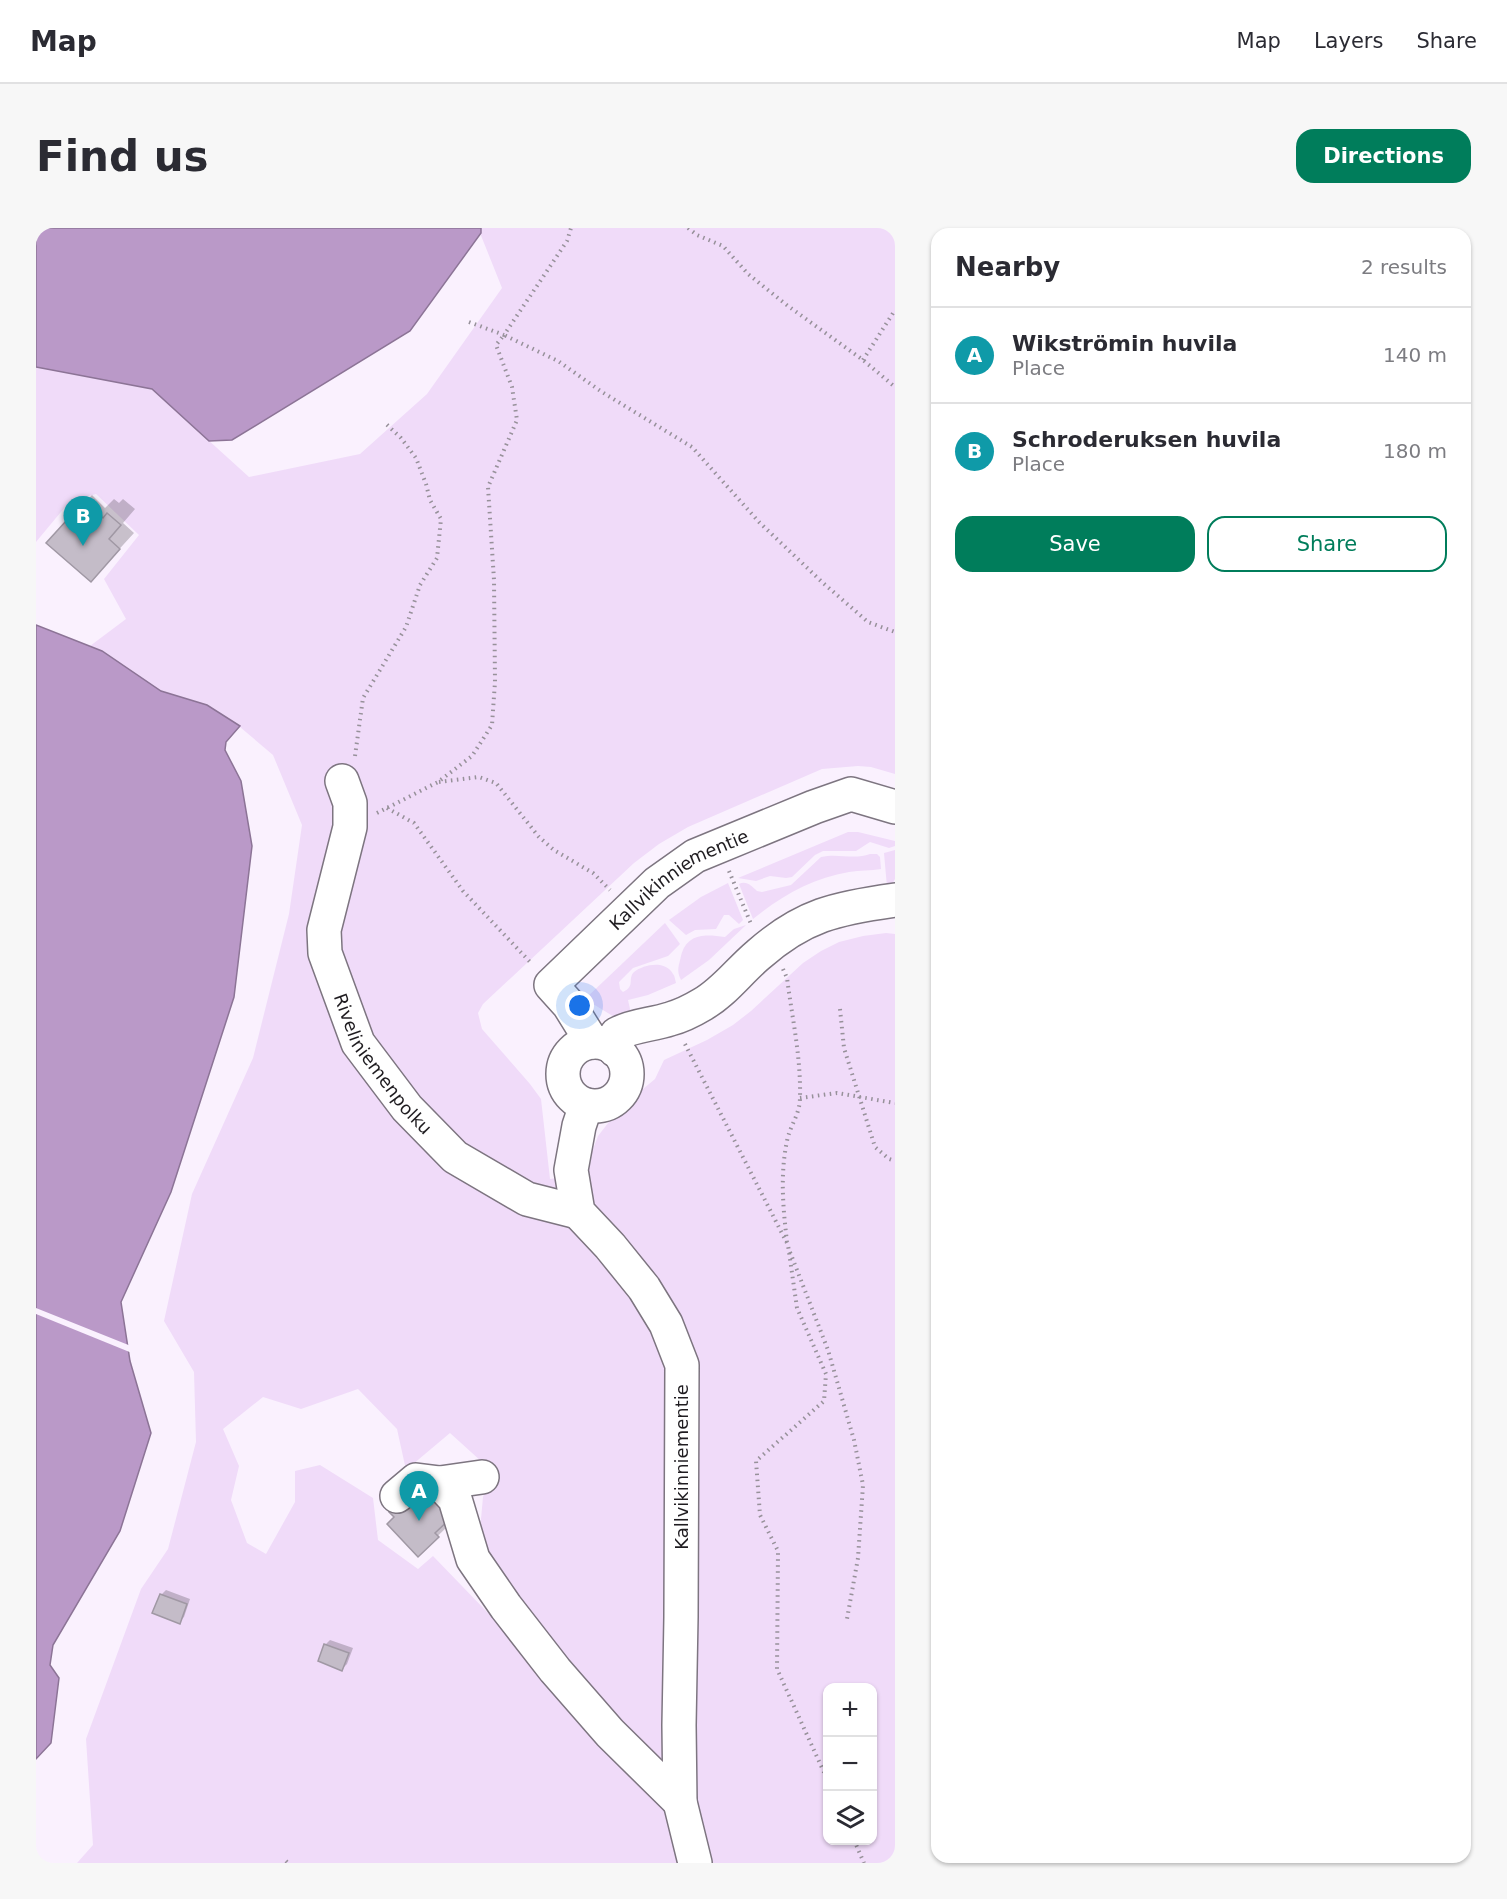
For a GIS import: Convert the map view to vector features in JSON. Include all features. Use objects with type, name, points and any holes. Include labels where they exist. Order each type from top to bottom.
[{"type":"street","name":"Riveliniemenpolku","points":[[342,781],[350,803],[350,827],[324,930],[325,953],[358,1043],[407,1108],[455,1157],[527,1199],[578,1212]]},
{"type":"street","name":"Kallvikinniementie","points":[[586,1104],[600,1106],[619,1095],[627,1075],[625,1064],[620,1054],[603,1046],[551,985],[657,883],[695,856],[851,794],[895,807]]},
{"type":"street","points":[[578,1212],[571,1170],[575,1144],[586,1104],[578,1102],[564,1085],[565,1063],[570,1053],[579,1046],[603,1046],[625,1029],[671,1019],[705,1004],[757,955],[796,926],[826,913],[853,906],[895,900]]},
{"type":"street","name":"Kallvikinniementie","points":[[578,1212],[610,1246],[644,1288],[666,1324],[682,1365],[680,1802],[695,1863]]},
{"type":"street","points":[[397,1496],[416,1480],[440,1483],[482,1477]]},
{"type":"street","points":[[440,1483],[454,1499],[473,1560],[506,1606],[555,1670],[602,1724],[680,1802]]},
{"type":"path","points":[[350,827],[438,782],[471,756],[492,725],[495,682],[494,580],[488,487],[517,420],[512,387],[496,345],[567,241],[572,228]]},
{"type":"path","points":[[688,228],[697,235],[723,246],[748,274],[863,360],[895,387]]},
{"type":"path","points":[[863,360],[895,310]]},
{"type":"path","points":[[470,322],[504,335],[558,361],[602,392],[692,447],[759,522],[822,582],[868,622],[895,632]]},
{"type":"path","points":[[342,781],[354,765],[363,698],[406,627],[420,585],[437,558],[441,519],[430,500],[416,459],[401,438],[384,422]]},
{"type":"path","points":[[438,782],[479,777],[496,783],[538,837],[554,850],[593,873]]},
{"type":"path","points":[[387,808],[414,823],[463,891],[520,950]]},
{"type":"path","points":[[787,978],[797,1040],[800,1098],[798,1116],[787,1138],[782,1175],[783,1211],[797,1308],[826,1374],[824,1401],[756,1461],[760,1515],[778,1551],[777,1669],[823,1770]]},
{"type":"path","points":[[840,1009],[844,1048],[875,1147],[889,1159],[895,1161]]},
{"type":"path","points":[[671,1019],[788,1245],[828,1350],[854,1440],[863,1485],[858,1558],[848,1619]]},
{"type":"path","points":[[800,1098],[837,1093],[895,1104]]},
{"type":"path","points":[[856,1845],[864,1863]]},
{"type":"shaded area","points":[[36,228],[481,228],[481,233],[410,331],[232,440],[209,441],[152,389],[36,367]]},
{"type":"shaded area","points":[[398,228],[895,228],[895,774],[858,766],[822,769],[688,827],[659,844],[634,863],[483,1004],[478,1013],[482,1029],[541,1099],[550,1179],[583,1175],[598,1136],[619,1109],[655,1079],[664,1060],[733,1025],[803,963],[821,951],[839,942],[863,936],[895,934],[895,1863],[77,1863],[93,1845],[86,1739],[141,1589],[168,1549],[196,1442],[194,1372],[164,1321],[192,1194],[253,1058],[289,914],[302,825],[273,755],[240,727],[226,742],[225,750],[102,651],[90,646],[126,619],[104,579],[139,535],[96,494],[70,501],[36,542],[36,367],[152,389],[249,477],[360,454],[427,394],[502,288],[480,233],[410,331]],"holes":[[[358,1389],[397,1429],[406,1470],[450,1433],[492,1471],[483,1497],[479,1541],[515,1641],[433,1556],[418,1569],[378,1540],[373,1498],[320,1465],[295,1471],[295,1502],[266,1554],[247,1543],[231,1500],[239,1466],[223,1429],[263,1397],[301,1409]]]},
{"type":"shaded area","points":[[36,625],[102,651],[161,691],[207,705],[240,726],[226,742],[225,750],[241,781],[252,846],[234,997],[171,1192],[121,1302],[130,1361],[151,1433],[120,1531],[53,1645],[50,1665],[59,1678],[51,1743],[36,1759]]},
{"type":"shaded area","points":[[848,832],[858,832],[895,841],[895,846],[889,848],[870,842],[856,851],[823,851],[815,855],[792,877],[770,876],[756,881],[738,878]]},
{"type":"shaded area","points":[[895,850],[895,879],[891,886],[887,887],[884,853]]},
{"type":"shaded area","points":[[877,854],[880,857],[881,869],[849,872],[810,883],[786,896],[753,919],[739,884],[746,883],[762,892],[791,885],[821,857]]},
{"type":"shaded area","points":[[728,883],[743,920],[739,924],[729,915],[724,915],[716,929],[695,930],[686,935],[669,920],[701,897]]},
{"type":"shaded area","points":[[665,923],[680,944],[668,956],[633,968],[619,982],[620,989],[623,992],[627,990],[634,972],[643,967],[655,965],[670,970],[676,983],[648,995],[628,1000],[632,1018],[616,1018],[585,999]]},
{"type":"shaded area","points":[[746,925],[709,960],[681,980],[679,965],[681,956],[684,948],[692,939],[711,935],[725,937],[734,929]]},
{"type":"pier","points":[[36,1308],[131,1346],[132,1353],[36,1314]]},
{"type":"building","points":[[76,510],[90,522],[98,513],[103,518],[107,513],[121,525],[109,539],[120,549],[91,582],[46,543]]},
{"type":"building","points":[[420,1490],[427,1498],[431,1495],[452,1517],[435,1533],[439,1537],[418,1557],[387,1524],[394,1517],[389,1512],[401,1501]]},
{"type":"building","points":[[160,1594],[187,1604],[180,1624],[152,1613]]},
{"type":"building","points":[[324,1644],[349,1653],[342,1671],[318,1661]]},
{"type":"place","name":"Schroderuksen huvila","points":[[83,546]]},
{"type":"place","name":"Wikströmin huvila","points":[[419,1521]]}]
